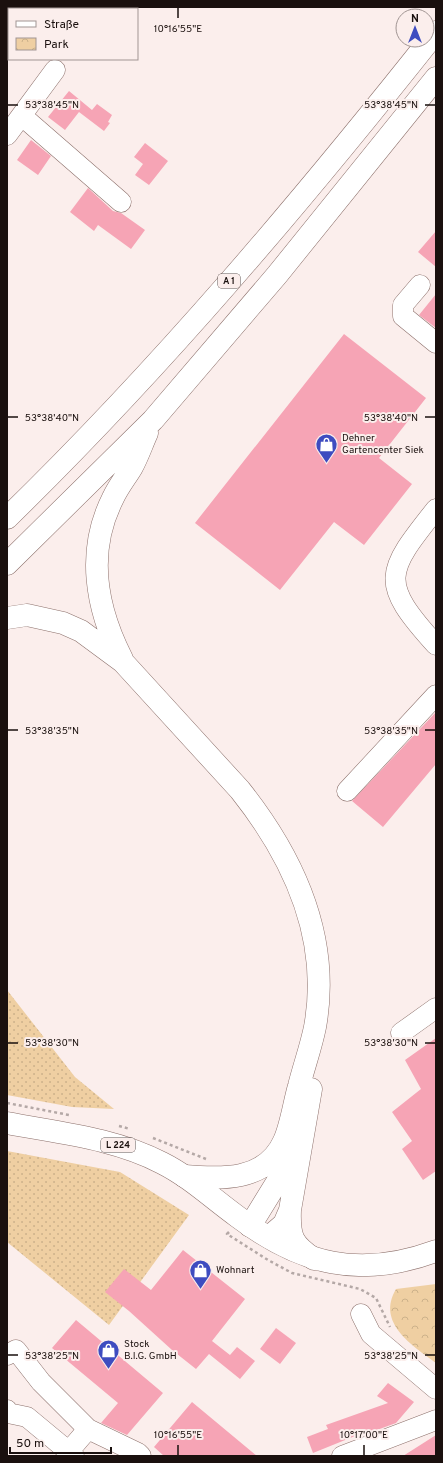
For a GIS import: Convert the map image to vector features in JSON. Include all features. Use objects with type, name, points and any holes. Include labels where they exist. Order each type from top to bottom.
[{"type":"main road","name":"A 1","points":[[7,518],[54,472],[129,394],[218,294],[376,107],[436,32]]},
{"type":"main road","points":[[7,564],[153,420],[277,275],[436,78]]},
{"type":"main road","points":[[123,662],[109,635],[103,616],[96,578],[96,560],[101,531],[107,510],[132,466],[153,420]]},
{"type":"main road","points":[[7,618],[26,615],[63,623],[81,631],[123,662],[240,790],[270,830],[288,861],[305,903],[314,940],[318,985],[314,1028],[316,1057],[290,1210],[290,1227],[293,1241],[302,1251],[314,1259]]},
{"type":"main road","points":[[184,1176],[212,1178],[240,1177],[250,1173],[272,1159],[284,1141],[314,1028]]},
{"type":"main road","points":[[250,1226],[282,1174],[294,1146],[304,1063]]},
{"type":"main road","name":"L 224","points":[[7,1123],[123,1146],[162,1163],[184,1176],[250,1226],[292,1251],[314,1259],[337,1264],[363,1266],[402,1262],[436,1251]]},
{"type":"main road","points":[[268,1237],[284,1224],[290,1210]]},
{"type":"street","points":[[7,135],[55,70]]},
{"type":"street","points":[[22,116],[121,202]]},
{"type":"street","points":[[420,285],[403,305],[403,316],[436,343]]},
{"type":"street","points":[[436,509],[405,549],[397,566],[395,576],[396,590],[402,605],[436,645]]},
{"type":"street","points":[[347,791],[436,695]]},
{"type":"street","points":[[401,1033],[436,1008]]},
{"type":"street","points":[[361,1314],[371,1334],[436,1389]]},
{"type":"street","points":[[7,1355],[16,1350],[41,1382],[88,1429],[138,1453],[141,1456]]},
{"type":"street","points":[[8,1412],[27,1417],[72,1453],[88,1429]]},
{"type":"street","points":[[342,1456],[436,1420]]},
{"type":"green space","points":[[7,990],[75,1077],[114,1109],[72,1107],[7,1095]]},
{"type":"green space","points":[[7,1151],[120,1172],[189,1215],[109,1325],[7,1242]]},
{"type":"green space","points":[[436,1284],[436,1363],[408,1341],[394,1323],[390,1312],[391,1301],[396,1289]]},
{"type":"building","points":[[69,91],[92,110],[97,104],[112,115],[108,122],[110,123],[104,131],[79,112],[65,130],[48,117]]},
{"type":"building","points":[[31,140],[51,156],[38,175],[17,160]]},
{"type":"building","points":[[145,143],[168,161],[149,185],[135,175],[143,164],[134,157]]},
{"type":"building","points":[[88,188],[113,211],[121,213],[145,230],[131,249],[98,225],[94,231],[70,212]]},
{"type":"building","points":[[436,231],[436,267],[418,252]]},
{"type":"building","points":[[436,294],[436,328],[419,315]]},
{"type":"building","name":"Dehner Gartencenter Siek","points":[[344,334],[426,398],[379,458],[412,484],[364,545],[334,522],[280,590],[195,523]]},
{"type":"building","points":[[436,712],[436,764],[383,827],[352,801]]},
{"type":"building","points":[[436,1038],[436,1171],[423,1180],[402,1149],[412,1141],[392,1112],[421,1089],[405,1060]]},
{"type":"building","points":[[183,1250],[245,1299],[212,1341],[230,1355],[237,1347],[255,1361],[240,1379],[209,1354],[196,1369],[105,1292],[124,1269],[151,1290]]},
{"type":"building","name":"Stock B.I.G. GmbH","points":[[76,1320],[163,1393],[127,1435],[101,1423],[118,1403],[52,1348]]},
{"type":"building","points":[[276,1328],[296,1343],[280,1364],[260,1349]]},
{"type":"building","points":[[388,1383],[414,1402],[396,1423],[366,1434],[365,1432],[313,1453],[307,1437],[328,1429],[326,1425],[388,1403],[377,1396]]},
{"type":"building","points":[[192,1402],[257,1456],[164,1456],[154,1447]]},
{"type":"building","points":[[436,1435],[436,1456],[403,1456]]},
{"type":"place","name":"Dehner Gartencenter Siek","points":[[326,464]]},
{"type":"place","name":"Wohnart","points":[[201,1290]]},
{"type":"place","name":"Stock B.I.G. GmbH","points":[[108,1370]]}]
